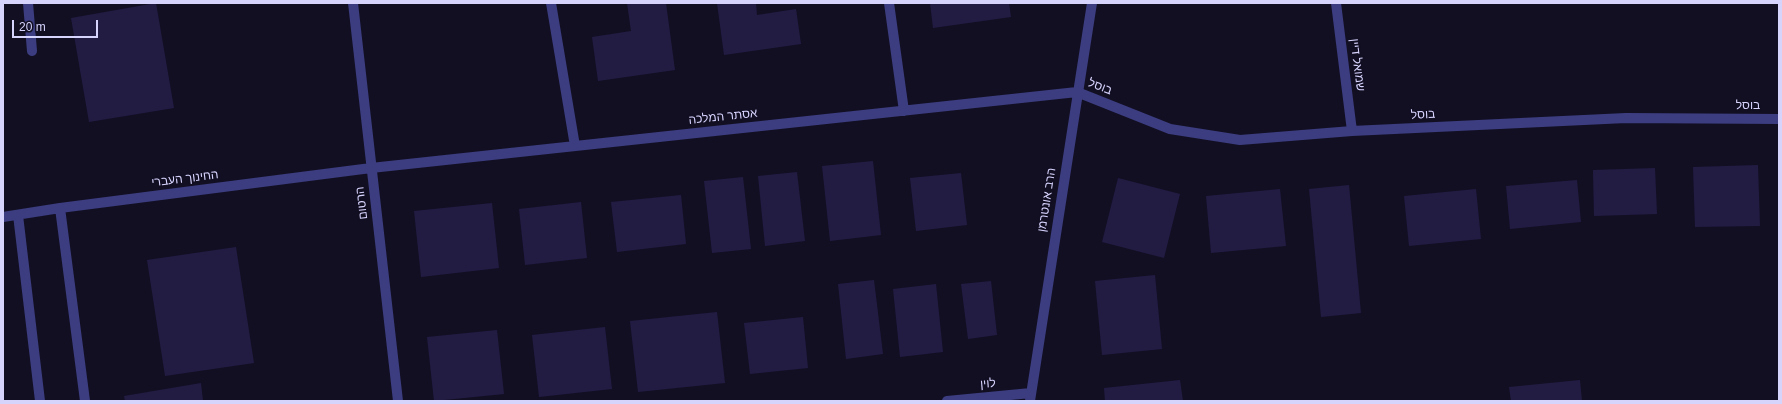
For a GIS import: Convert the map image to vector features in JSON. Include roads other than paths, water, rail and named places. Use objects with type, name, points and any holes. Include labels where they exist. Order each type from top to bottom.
[{"type":"street","points":[[28,3],[32,51]]},
{"type":"street","name":"הרטום","points":[[353,3],[398,401]]},
{"type":"street","points":[[551,3],[575,146]]},
{"type":"street","points":[[889,3],[904,111]]},
{"type":"street","name":"הרב אונטרמן","points":[[1030,397],[1092,3]]},
{"type":"street","name":"שמואל דיין","points":[[1336,3],[1352,131]]},
{"type":"street","name":"אסתר המלכה","points":[[371,168],[1077,92]]},
{"type":"street","name":"בוסל","points":[[1077,92],[1170,129],[1240,140],[1352,131],[1626,118],[1779,119]]},
{"type":"street","name":"החינוך העברי","points":[[3,217],[60,208],[371,168]]},
{"type":"street","points":[[60,208],[85,401]]},
{"type":"street","points":[[18,215],[40,401]]},
{"type":"street","name":"לוין","points":[[947,401],[1030,397]]}]
